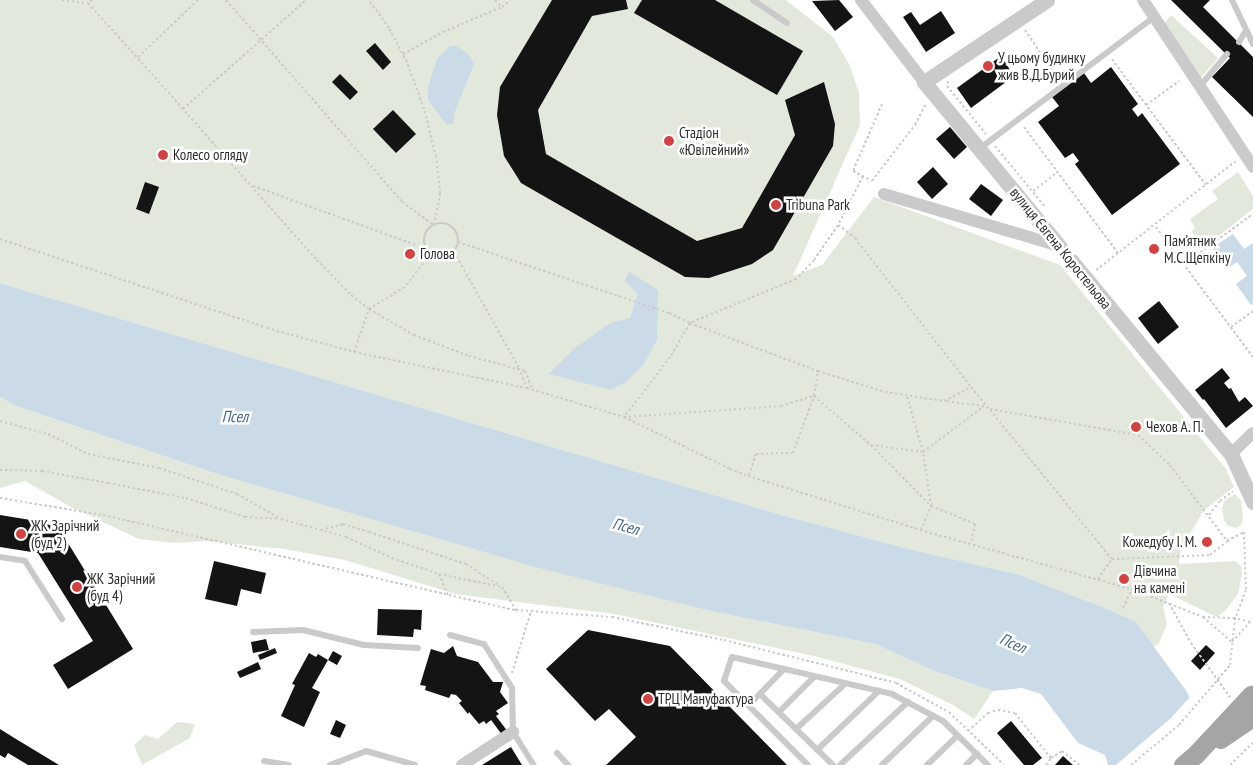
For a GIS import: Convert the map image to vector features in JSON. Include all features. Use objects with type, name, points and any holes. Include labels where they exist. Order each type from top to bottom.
[{"type":"main road","points":[[1190,760],[1252,693]]},
{"type":"main road","points":[[1190,760],[1253,717]]},
{"type":"street","name":"вулиця Євгена Коростельова","points":[[861,0],[924,82],[1231,454],[1253,502]]},
{"type":"street","points":[[924,82],[1047,0]]},
{"type":"street","points":[[1143,0],[1253,167]]},
{"type":"street","points":[[884,194],[1059,246]]},
{"type":"street","points":[[1231,454],[1253,433]]},
{"type":"street","points":[[462,765],[512,732]]},
{"type":"lane","points":[[753,0],[787,23]]},
{"type":"lane","points":[[1232,0],[1245,32],[1253,42]]},
{"type":"lane","points":[[979,149],[1154,17]]},
{"type":"lane","points":[[1238,42],[1245,32]]},
{"type":"lane","points":[[1200,86],[1226,54]]},
{"type":"lane","points":[[0,557],[25,560],[62,619]]},
{"type":"lane","points":[[253,632],[303,630],[364,645],[418,648]]},
{"type":"lane","points":[[450,635],[484,644],[512,688],[512,732],[534,765]]},
{"type":"lane","points":[[808,765],[750,704],[724,681],[732,657],[892,694],[942,721],[988,765]]},
{"type":"lane","points":[[750,704],[783,670]]},
{"type":"lane","points":[[779,712],[814,677]]},
{"type":"lane","points":[[796,729],[845,684]]},
{"type":"lane","points":[[817,750],[879,691]]},
{"type":"lane","points":[[760,694],[833,765]]},
{"type":"lane","points":[[840,765],[908,702]]},
{"type":"lane","points":[[882,765],[933,716]]},
{"type":"lane","points":[[927,765],[957,736]]},
{"type":"lane","points":[[330,765],[366,751],[415,765]]},
{"type":"lane","points":[[557,753],[568,765]]},
{"type":"lane","points":[[966,765],[977,754]]},
{"type":"lane","points":[[264,761],[289,765]]},
{"type":"path","points":[[62,0],[88,3],[92,0]]},
{"type":"path","points":[[86,0],[138,56],[316,259],[350,294],[370,309],[414,335],[469,356],[519,368],[524,371],[532,389]]},
{"type":"path","points":[[138,56],[198,0]]},
{"type":"path","points":[[226,0],[402,202],[434,225],[449,225],[456,232],[458,242],[454,252],[440,257],[427,249],[253,186]]},
{"type":"path","points":[[183,109],[306,0]]},
{"type":"path","points":[[354,352],[370,309],[405,287],[424,263],[427,249],[425,244],[426,233],[434,225],[440,193],[436,156],[424,109],[403,54],[389,28],[369,0]]},
{"type":"path","points":[[495,0],[502,7]]},
{"type":"path","points":[[403,54],[443,32],[502,7],[510,0]]},
{"type":"path","points":[[1018,20],[1063,86]]},
{"type":"path","points":[[1107,53],[1206,185]]},
{"type":"path","points":[[1146,105],[1179,81]]},
{"type":"path","points":[[882,104],[853,170],[872,181],[915,125]]},
{"type":"path","points":[[1018,120],[1118,253]]},
{"type":"path","points":[[1096,270],[1244,155]]},
{"type":"path","points":[[1032,191],[1057,172]]},
{"type":"path","points":[[624,417],[670,357],[690,323],[796,279],[814,260],[838,225],[863,176]]},
{"type":"path","points":[[1184,264],[1253,214]]},
{"type":"path","points":[[838,225],[855,238],[984,406]]},
{"type":"path","points":[[1155,226],[1253,358]]},
{"type":"path","points":[[0,239],[267,328],[354,352],[532,389],[624,417],[730,470],[920,530],[1132,589],[1203,617],[1232,642]]},
{"type":"path","points":[[458,242],[669,313],[690,323],[818,371],[885,392],[984,406],[990,409],[1138,435],[1170,466],[1227,541]]},
{"type":"path","points":[[454,252],[519,368],[527,388]]},
{"type":"path","points":[[1231,327],[1253,311]]},
{"type":"path","points":[[748,476],[756,454],[793,453],[814,396],[818,371]]},
{"type":"path","points":[[944,401],[971,387]]},
{"type":"path","points":[[624,417],[781,406],[814,396]]},
{"type":"path","points":[[814,396],[871,445],[931,506],[975,524],[971,544]]},
{"type":"path","points":[[907,396],[923,452],[931,506],[920,530]]},
{"type":"path","points":[[871,445],[923,452],[984,406]]},
{"type":"path","points":[[990,409],[1112,559]]},
{"type":"path","points":[[0,421],[48,434],[88,454],[159,468],[237,494],[281,519]]},
{"type":"path","points":[[0,470],[42,472],[108,483],[186,498],[245,517],[281,519],[346,537],[392,558],[439,574],[502,587]]},
{"type":"path","points":[[1209,515],[1220,501],[1235,490]]},
{"type":"path","points":[[0,498],[103,515],[516,610],[612,617],[724,640],[896,683],[949,712],[1004,765]]},
{"type":"path","points":[[319,530],[343,524],[466,564],[502,587],[516,610]]},
{"type":"path","points":[[1112,559],[1210,555],[1227,541],[1244,532],[1246,590],[1235,618],[1230,665],[1178,725],[1131,765]]},
{"type":"path","points":[[1098,579],[1112,559]]},
{"type":"path","points":[[439,574],[448,595]]},
{"type":"path","points":[[1123,608],[1132,589]]},
{"type":"path","points":[[1169,603],[1191,643],[1230,697]]},
{"type":"path","points":[[512,688],[512,673],[531,611]]},
{"type":"path","points":[[1203,617],[1235,618],[1250,622],[1232,642]]},
{"type":"path","points":[[968,731],[988,712],[998,710],[1015,713],[1051,758]]},
{"type":"path","points":[[1230,765],[1253,743]]},
{"type":"path","points":[[1046,765],[1051,758],[1062,751],[1079,765]]},
{"type":"shaded area","points":[[0,0],[786,0],[833,37],[849,64],[859,92],[860,125],[793,276],[822,265],[874,197],[1060,265],[1226,469],[1234,487],[1204,510],[1181,549],[1179,564],[1235,561],[1241,566],[1242,574],[1238,594],[1225,611],[1217,617],[1169,594],[1163,606],[1167,624],[1159,643],[1153,647],[1136,622],[1020,575],[905,548],[782,515],[0,283]]},
{"type":"shaded area","points":[[1171,15],[1218,58],[1200,79],[1164,24]]},
{"type":"shaded area","points":[[1238,172],[1253,196],[1253,209],[1203,248],[1191,231],[1195,229],[1190,219],[1218,199],[1212,191]]},
{"type":"shaded area","points":[[0,397],[16,406],[211,472],[711,611],[875,644],[932,670],[993,691],[974,719],[953,705],[900,679],[814,656],[614,614],[455,594],[345,560],[284,549],[207,541],[174,543],[139,539],[71,507],[25,481],[0,488]]},
{"type":"shaded area","points":[[1235,494],[1241,500],[1243,519],[1241,525],[1236,528],[1227,525],[1222,508],[1224,501]]},
{"type":"shaded area","points":[[177,722],[195,724],[190,738],[142,765],[134,745],[145,735],[158,739]]},
{"type":"water","points":[[450,46],[456,46],[468,54],[474,64],[455,111],[453,124],[447,125],[428,100],[428,87],[437,59]]},
{"type":"water","points":[[1233,234],[1244,249],[1253,243],[1253,304],[1251,305],[1236,284],[1247,276],[1237,262],[1227,269],[1212,248]]},
{"type":"water","points":[[629,272],[658,290],[657,340],[644,364],[626,382],[611,390],[549,374],[575,348],[610,323],[630,318],[638,294],[625,281]]},
{"type":"water","name":"Псел","points":[[0,283],[782,515],[905,548],[1020,575],[1110,610],[1136,622],[1187,692],[1219,765],[1108,765],[1105,755],[1078,743],[1041,694],[1022,688],[993,691],[932,670],[875,644],[711,611],[539,568],[211,472],[16,406],[0,397]]},
{"type":"pier","points":[[1191,696],[1222,765],[1116,765],[1170,719]]},
{"type":"building","points":[[552,0],[626,0],[628,9],[592,16],[538,110],[546,154],[697,241],[742,228],[795,135],[785,100],[824,82],[835,124],[833,146],[773,250],[752,264],[709,278],[685,277],[521,183],[504,156],[497,115],[500,87]]},
{"type":"building","points":[[642,0],[715,0],[803,51],[777,95],[634,13]]},
{"type":"building","points":[[839,0],[853,17],[835,31],[812,1]]},
{"type":"building","points":[[1171,0],[1210,0],[1203,7],[1253,57],[1253,117],[1212,77],[1230,58]]},
{"type":"building","points":[[941,11],[955,33],[926,52],[903,17],[911,12],[920,25]]},
{"type":"building","points":[[375,43],[391,62],[383,70],[366,51]]},
{"type":"building","points":[[1001,56],[1014,76],[971,108],[957,88]]},
{"type":"building","points":[[1111,67],[1138,104],[1132,109],[1138,117],[1142,113],[1180,164],[1112,215],[1075,164],[1079,161],[1073,153],[1065,158],[1038,122],[1059,106],[1052,97],[1084,73],[1091,83]]},
{"type":"building","points":[[340,74],[358,92],[350,100],[332,82]]},
{"type":"building","points":[[393,110],[416,134],[396,153],[373,129]]},
{"type":"building","points":[[950,127],[967,147],[954,159],[936,139]]},
{"type":"building","points":[[933,167],[948,184],[932,199],[917,182]]},
{"type":"building","points":[[145,182],[159,187],[149,214],[136,209]]},
{"type":"building","points":[[981,184],[1003,200],[991,216],[969,199]]},
{"type":"building","points":[[1159,301],[1179,327],[1158,344],[1138,318]]},
{"type":"building","points":[[1222,368],[1230,378],[1224,383],[1229,389],[1231,388],[1239,402],[1245,397],[1253,406],[1226,428],[1195,390]]},
{"type":"building","points":[[0,515],[43,522],[60,530],[133,649],[68,689],[53,665],[93,641],[38,553],[0,547]]},
{"type":"building","points":[[214,561],[266,573],[261,594],[241,589],[237,606],[205,599]]},
{"type":"building","points":[[378,609],[422,610],[421,630],[414,629],[413,637],[377,635]]},
{"type":"building","name":"ТРЦ Мануфактура","points":[[588,630],[670,646],[787,765],[606,765],[636,737],[609,709],[595,721],[546,669]]},
{"type":"building","points":[[266,639],[269,650],[253,653],[251,642]]},
{"type":"building","points":[[1206,645],[1215,653],[1200,670],[1191,661]]},
{"type":"building","points":[[453,646],[457,656],[478,662],[493,682],[503,682],[500,692],[508,703],[496,711],[499,714],[496,716],[508,732],[503,736],[491,720],[486,724],[484,721],[479,724],[459,703],[462,701],[456,695],[451,694],[449,698],[425,690],[426,686],[420,685],[431,649],[444,653]]},
{"type":"building","points":[[275,648],[277,653],[260,660],[258,655]]},
{"type":"building","points":[[333,651],[342,656],[337,665],[328,660]]},
{"type":"building","points":[[309,653],[316,657],[318,654],[328,660],[312,688],[320,692],[304,727],[281,716],[295,685],[292,684]]},
{"type":"building","points":[[258,662],[261,669],[240,678],[237,672]]},
{"type":"building","points":[[336,720],[346,725],[340,738],[330,734]]},
{"type":"building","points":[[1011,721],[1042,758],[1033,765],[1024,765],[997,733]]},
{"type":"building","points":[[0,729],[59,765],[28,765],[8,753],[5,758],[0,755]]},
{"type":"building","points":[[511,747],[522,765],[482,765]]},
{"type":"building","points":[[1063,756],[1073,765],[1055,765]]},
{"type":"place","name":"У цьому будинку жив В.Д.Бурий","points":[[988,66]]},
{"type":"place","name":"Стадіон «Ювілейний»","points":[[669,141]]},
{"type":"place","name":"Колесо огляду","points":[[163,155]]},
{"type":"place","name":"Tribuna Park","points":[[776,205]]},
{"type":"place","name":"Пам’ятник М.С.Щепкіну","points":[[1154,249]]},
{"type":"place","name":"Голова","points":[[410,254]]},
{"type":"place","name":"Чехов А. П.","points":[[1136,427]]},
{"type":"place","name":"ЖК Зарічний (буд 2)","points":[[21,534]]},
{"type":"place","name":"Кожедубу І. М.","points":[[1207,542]]},
{"type":"place","name":"Дівчина на камені","points":[[1124,579]]},
{"type":"place","name":"ЖК Зарічний (буд 4)","points":[[77,587]]},
{"type":"place","name":"ТРЦ Мануфактура","points":[[648,699]]}]
